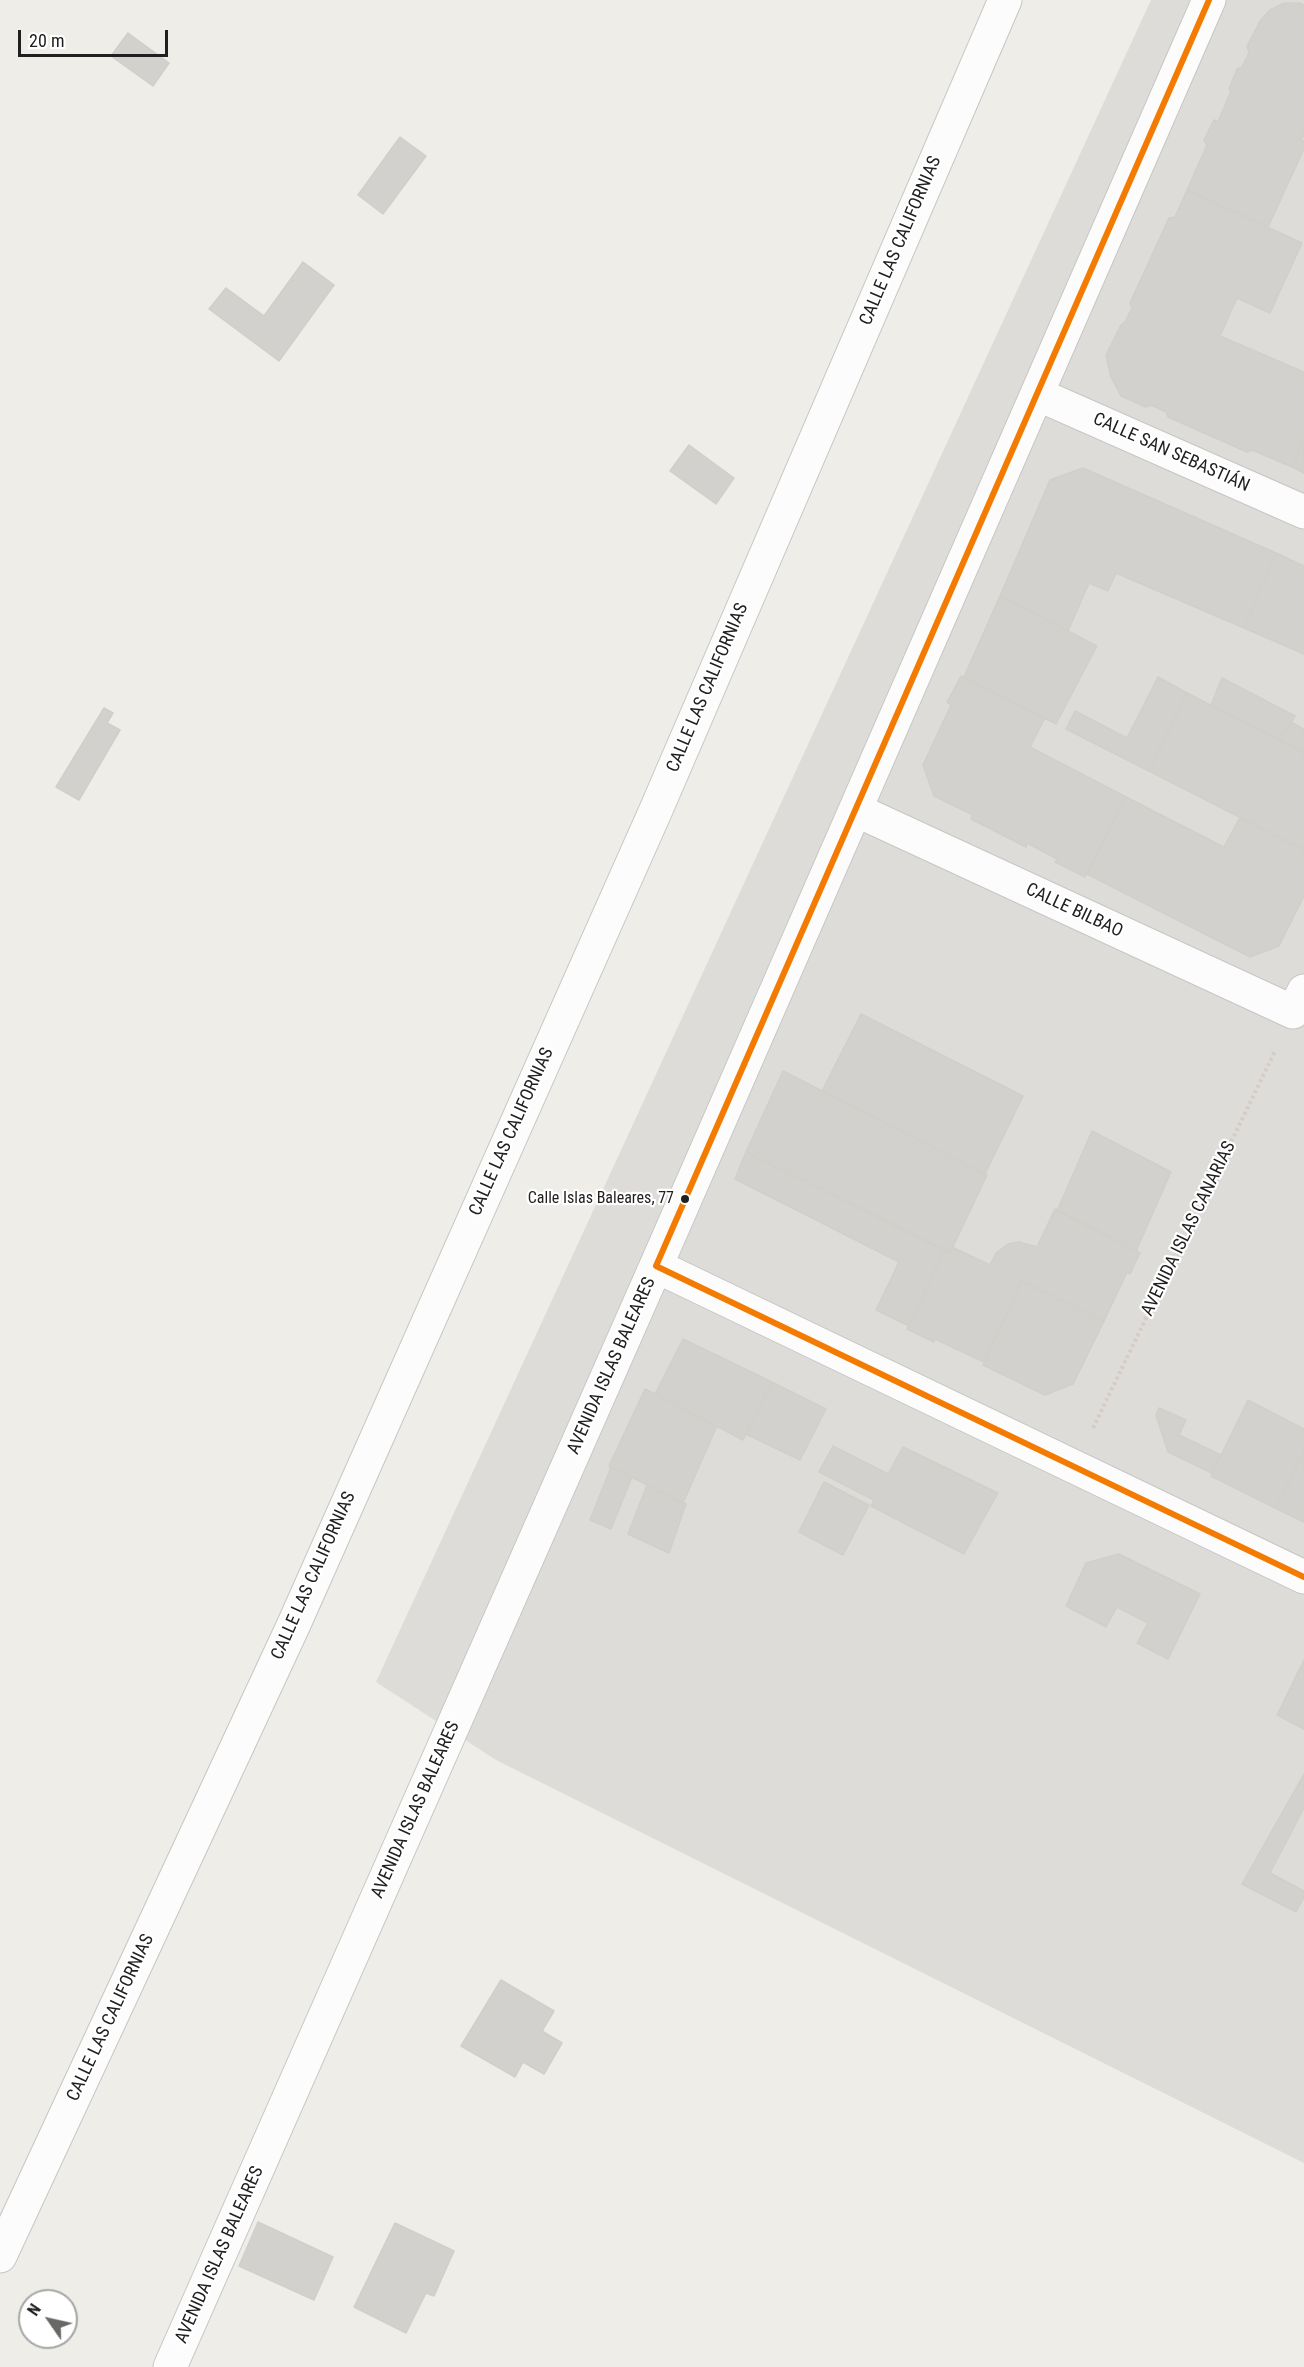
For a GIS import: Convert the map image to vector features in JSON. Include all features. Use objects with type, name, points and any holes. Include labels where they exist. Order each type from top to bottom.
[{"type":"street","name":"CALLE LAS CALIFORNIAS","points":[[0,2256],[294,1624],[664,790],[1005,0]]},
{"type":"street","name":"AVENIDA ISLAS BALEARES","points":[[170,2367],[656,1266],[1209,0]]},
{"type":"street","name":"CALLE SAN SEBASTIÁN","points":[[1037,394],[1304,512]]},
{"type":"street","name":"CALLE BILBAO","points":[[856,810],[1299,1002]]},
{"type":"street","points":[[656,1266],[1304,1577]]},
{"type":"path","name":"AVENIDA ISLAS CANARIAS","points":[[1074,1466],[1299,1002]]},
{"type":"shaded area","points":[[1151,0],[1304,0],[1304,2163],[496,1760],[376,1682]]},
{"type":"building","points":[[1284,3],[1304,5],[1304,135],[1301,140],[1304,141],[1304,149],[1268,227],[1187,190],[1207,145],[1204,140],[1214,120],[1218,122],[1237,69],[1242,67],[1249,53],[1247,46],[1260,21],[1270,10]]},
{"type":"building","points":[[128,33],[169,63],[153,86],[111,56]]},
{"type":"building","points":[[400,137],[426,156],[383,214],[358,195]]},
{"type":"building","points":[[1187,190],[1302,243],[1270,313],[1237,298],[1220,336],[1304,372],[1304,439],[1292,467],[1252,450],[1247,452],[1168,417],[1166,412],[1151,405],[1146,407],[1121,396],[1111,377],[1106,355],[1132,308],[1130,303],[1169,218],[1175,217]]},
{"type":"building","points":[[303,262],[334,285],[279,361],[209,309],[226,288],[264,316]]},
{"type":"building","points":[[1304,439],[1304,473],[1292,467]]},
{"type":"building","points":[[689,445],[734,478],[716,504],[670,471]]},
{"type":"building","points":[[1083,468],[1276,553],[1244,628],[1116,573],[1108,591],[1089,583],[1068,631],[1000,596],[1050,480]]},
{"type":"building","points":[[1276,553],[1304,566],[1304,654],[1244,628]]},
{"type":"building","points":[[1000,596],[1097,646],[1056,724],[964,677]]},
{"type":"building","points":[[961,676],[1045,718],[1030,747],[1126,797],[1085,877],[1055,862],[1057,859],[1027,843],[1026,847],[971,819],[973,815],[934,796],[923,765],[951,705],[947,702]]},
{"type":"building","points":[[1158,677],[1187,693],[1149,771],[1066,729],[1075,711],[1127,738]]},
{"type":"building","points":[[1222,678],[1295,716],[1280,740],[1211,705]]},
{"type":"building","points":[[1187,693],[1304,753],[1304,850],[1149,771]]},
{"type":"building","points":[[104,708],[113,713],[107,723],[120,730],[79,800],[56,787]]},
{"type":"building","points":[[1291,722],[1304,729],[1304,753],[1280,740]]},
{"type":"building","points":[[1126,797],[1224,847],[1240,817],[1304,850],[1304,896],[1279,946],[1250,957],[1087,874]]},
{"type":"building","points":[[861,1014],[1023,1096],[985,1174],[822,1091]]},
{"type":"building","points":[[783,1071],[987,1175],[950,1253],[746,1152]]},
{"type":"building","points":[[1092,1131],[1171,1172],[1136,1251],[1057,1211]]},
{"type":"building","points":[[746,1152],[945,1250],[909,1326],[876,1310],[899,1262],[735,1179]]},
{"type":"building","points":[[1055,1209],[1140,1253],[1130,1274],[1127,1272],[1104,1321],[1022,1281],[984,1362],[935,1339],[934,1342],[907,1329],[945,1250],[950,1253],[952,1247],[990,1265],[996,1253],[1008,1244],[1019,1242],[1037,1247]]},
{"type":"building","points":[[1022,1281],[1104,1321],[1073,1384],[1045,1395],[983,1365]]},
{"type":"building","points":[[683,1339],[772,1382],[743,1440],[655,1394]]},
{"type":"building","points":[[772,1382],[826,1409],[800,1460],[746,1434]]},
{"type":"building","points":[[645,1389],[717,1426],[683,1503],[609,1466]]},
{"type":"building","points":[[1248,1400],[1304,1429],[1304,1452],[1275,1508],[1211,1476]]},
{"type":"building","points":[[1159,1408],[1186,1420],[1179,1435],[1221,1455],[1212,1473],[1168,1452],[1156,1415]]},
{"type":"building","points":[[833,1446],[888,1474],[903,1447],[998,1493],[964,1554],[871,1506],[874,1500],[819,1472]]},
{"type":"building","points":[[1304,1452],[1304,1522],[1275,1508]]},
{"type":"building","points":[[611,1467],[632,1477],[611,1529],[590,1520]]},
{"type":"building","points":[[824,1482],[869,1505],[843,1555],[799,1532]]},
{"type":"building","points":[[647,1485],[686,1504],[669,1553],[628,1534]]},
{"type":"building","points":[[1119,1554],[1200,1594],[1168,1659],[1137,1643],[1148,1623],[1117,1607],[1106,1627],[1066,1606],[1086,1563]]},
{"type":"building","points":[[1304,1660],[1304,1729],[1277,1715]]},
{"type":"building","points":[[1304,1774],[1304,1808],[1270,1873],[1304,1891],[1304,1897],[1296,1912],[1242,1884]]},
{"type":"building","points":[[501,1980],[554,2011],[542,2031],[562,2043],[544,2074],[523,2062],[515,2077],[461,2046]]},
{"type":"building","points":[[258,2222],[333,2257],[314,2300],[239,2266]]},
{"type":"building","points":[[395,2223],[454,2251],[434,2296],[426,2293],[406,2333],[354,2307]]},
{"type":"transit line","points":[[1209,0],[656,1266],[1304,1577]]},
{"type":"place","name":"Calle Islas Baleares, 77","points":[[685,1199]]}]
